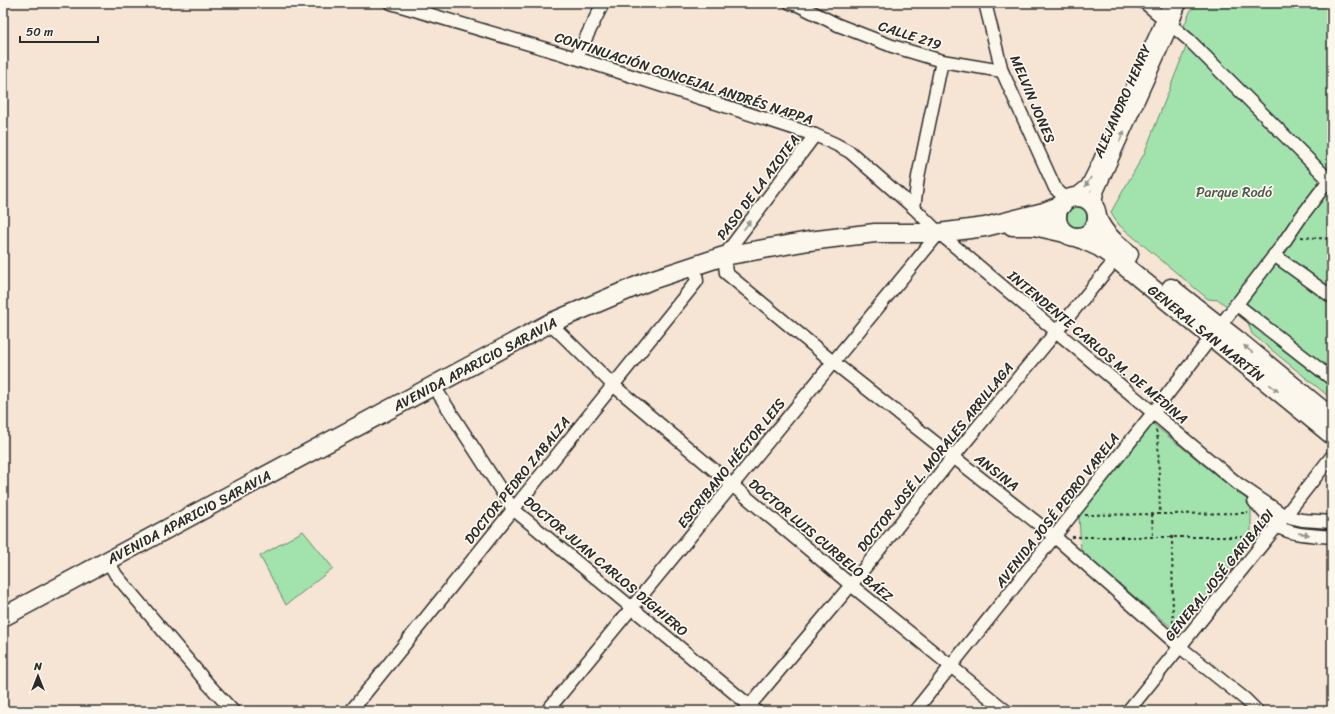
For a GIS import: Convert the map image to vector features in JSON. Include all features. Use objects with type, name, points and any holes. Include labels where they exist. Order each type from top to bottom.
[{"type":"highway","points":[[1084,199],[1090,202],[1097,215],[1096,224],[1093,229],[1083,236],[1071,235],[1058,222],[1059,210],[1067,201],[1084,199]]},
{"type":"highway","name":"AVENIDA APARICIO SARAVIA","points":[[985,227],[1044,212],[1067,201]]},
{"type":"highway","name":"GENERAL SAN MARTÍN","points":[[1097,215],[1101,227],[1110,239],[1332,435]]},
{"type":"highway","name":"AVENIDA APARICIO SARAVIA","points":[[3,617],[432,385],[550,323],[651,280],[724,256],[809,241],[875,233],[939,233],[985,227],[1034,226],[1071,235]]},
{"type":"highway","name":"GENERAL SAN MARTÍN","points":[[1071,235],[1098,247],[1116,259],[1332,418]]},
{"type":"street","name":"CONTINUACIÓN CONCEJAL ANDRÉS NAPPA","points":[[391,3],[576,58],[815,136],[835,144],[850,152],[914,208],[939,233]]},
{"type":"street","points":[[576,58],[603,3]]},
{"type":"street","name":"CALLE 219","points":[[790,3],[798,5],[838,25],[892,46],[942,61],[1002,71]]},
{"type":"street","name":"MELVIN JONES","points":[[985,3],[1002,71],[1055,188],[1067,201]]},
{"type":"street","points":[[1145,3],[1189,40],[1330,178]]},
{"type":"street","name":"ALEJANDRO HENRY","points":[[1097,215],[1097,192],[1167,23],[1169,3]]},
{"type":"street","name":"ALEJANDRO HENRY","points":[[1067,201],[1087,186],[1167,23],[1180,3]]},
{"type":"street","points":[[914,208],[918,177],[942,61]]},
{"type":"street","name":"PASO DE LA AZOTEA","points":[[724,256],[815,136]]},
{"type":"street","name":"AVENIDA JOSÉ PEDRO VARELA","points":[[915,711],[1153,413],[1274,255],[1330,178]]},
{"type":"street","name":"INTENDENTE CARLOS M. DE MEDINA","points":[[939,233],[1238,484],[1286,516]]},
{"type":"street","name":"ESCRIBANO HÉCTOR LEIS","points":[[547,711],[939,233]]},
{"type":"street","points":[[1274,255],[1332,297]]},
{"type":"street","name":"ANSINA","points":[[724,256],[726,273],[833,362],[1055,537],[1180,647],[1245,699],[1257,711]]},
{"type":"street","name":"DOCTOR JOSÉ L. MORALES ARRILLAGA","points":[[750,709],[953,457],[1116,259]]},
{"type":"street","name":"DOCTOR PEDRO ZABALZA","points":[[351,711],[697,281],[695,266]]},
{"type":"street","points":[[1236,304],[1332,379]]},
{"type":"street","name":"DOCTOR LUIS CURBELO BÁEZ","points":[[550,323],[613,385],[851,585],[1006,711]]},
{"type":"street","name":"DOCTOR JUAN CARLOS DIGHIERO","points":[[432,385],[513,509],[632,607],[750,709]]},
{"type":"street","name":"GENERAL JOSÉ GARIBALDI","points":[[1128,711],[1286,516],[1332,456]]},
{"type":"street","name":"INTENDENTE CARLOS M. DE MEDINA","points":[[1238,484],[1277,526]]},
{"type":"street","points":[[1286,516],[1302,520],[1332,522]]},
{"type":"street","points":[[1277,526],[1300,534],[1332,537]]},
{"type":"street","points":[[108,561],[116,575],[208,684],[233,711]]},
{"type":"path","points":[[1288,236],[1332,239]]},
{"type":"path","points":[[1153,413],[1158,440],[1160,514]]},
{"type":"path","points":[[1072,516],[1245,513],[1259,506]]},
{"type":"path","points":[[1152,514],[1153,537]]},
{"type":"path","points":[[1055,537],[1244,537],[1257,532]]},
{"type":"path","points":[[1172,536],[1173,622],[1180,647]]},
{"type":"green space","name":"Parque Rodó","points":[[1194,3],[1332,3],[1332,399],[1252,334],[1248,323],[1219,300],[1208,299],[1119,225],[1111,212],[1144,154],[1190,37],[1184,26]]},
{"type":"green space","points":[[1078,205],[1087,208],[1090,217],[1087,226],[1078,229],[1069,226],[1066,217],[1069,208]]},
{"type":"green space","points":[[1153,424],[1251,503],[1251,541],[1178,629],[1171,627],[1081,552],[1079,516]]},
{"type":"green space","points":[[303,531],[333,568],[286,605],[260,556]]}]
